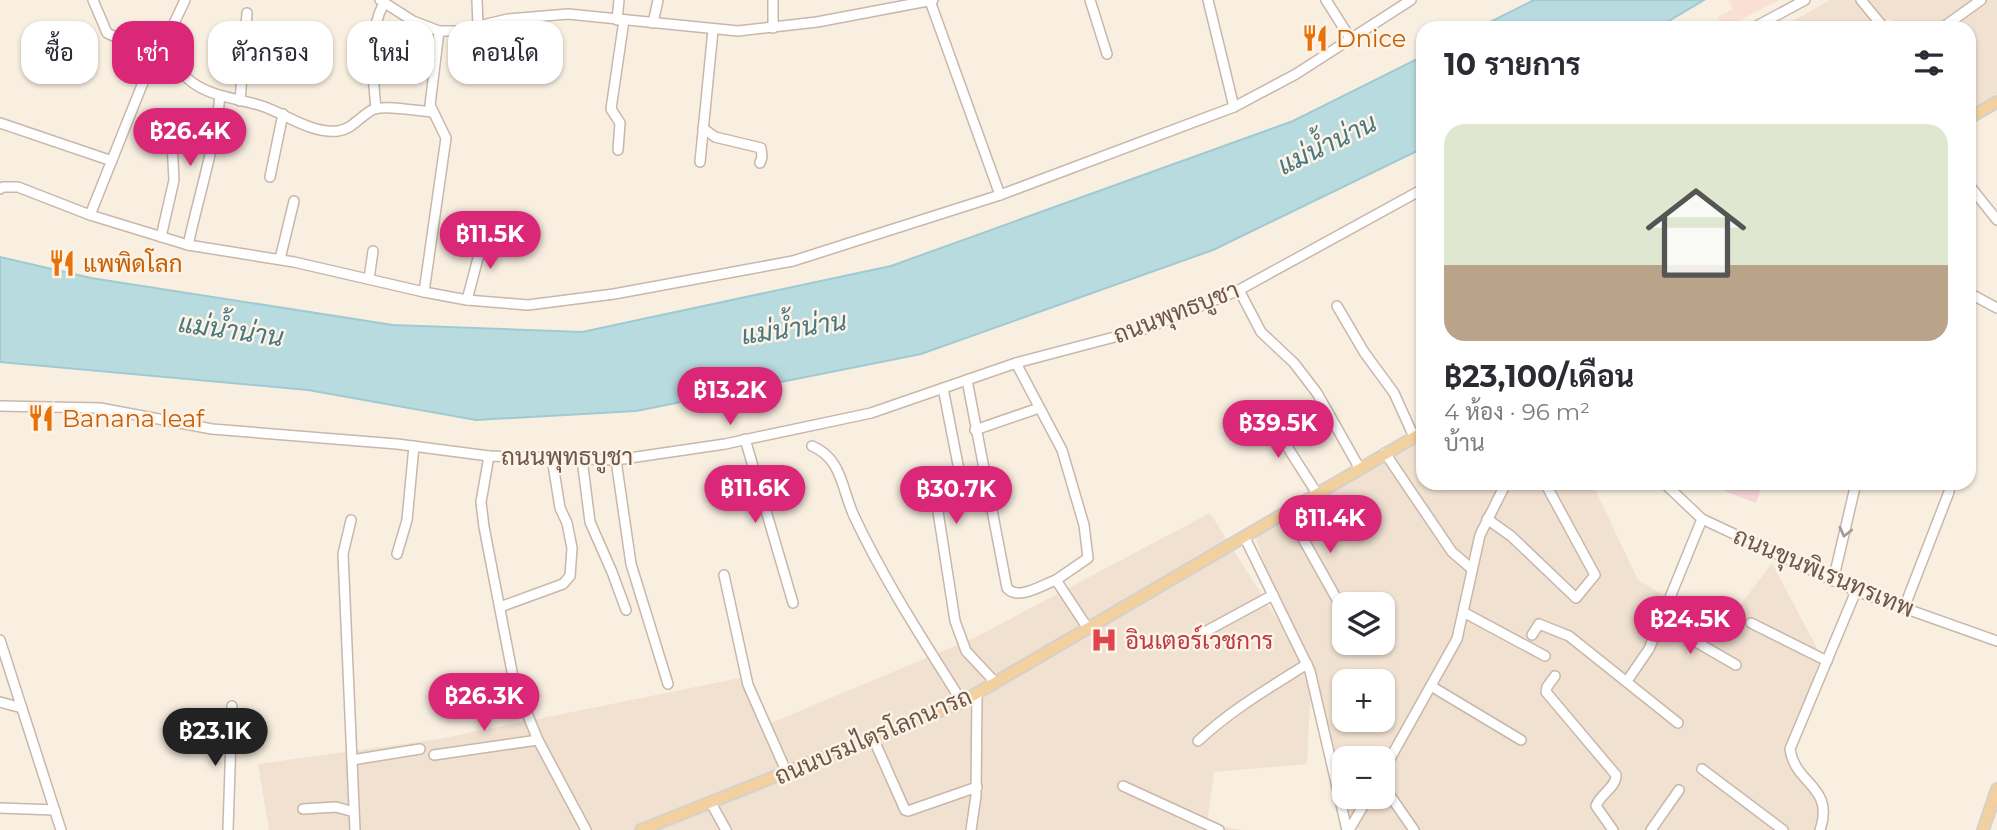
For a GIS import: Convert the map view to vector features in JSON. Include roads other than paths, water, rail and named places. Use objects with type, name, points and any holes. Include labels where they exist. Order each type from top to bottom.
[{"type":"main road","points":[[1976,114],[1997,103]]},
{"type":"main road","name":"ถนนบรมไตรโลกนารถ","points":[[641,830],[962,702],[1416,436]]},
{"type":"main road","points":[[1983,830],[1997,789]]},
{"type":"street","points":[[93,0],[107,33],[112,35]]},
{"type":"street","points":[[175,21],[185,0]]},
{"type":"street","points":[[477,0],[478,21]]},
{"type":"street","points":[[618,150],[620,123],[611,109],[620,20],[619,0]]},
{"type":"street","points":[[653,23],[658,0]]},
{"type":"street","points":[[773,0],[773,29]]},
{"type":"street","points":[[499,21],[568,14],[713,30],[773,29],[907,2],[931,0],[1000,195]]},
{"type":"street","points":[[1090,0],[1107,54]]},
{"type":"street","points":[[1208,0],[1234,107]]},
{"type":"street","points":[[1326,0],[1350,38]]},
{"type":"street","points":[[1,187],[18,187],[90,215],[188,245],[280,259],[467,300],[528,305],[614,294],[793,261],[1000,195],[1234,107],[1296,74],[1411,0]]},
{"type":"street","points":[[1767,21],[1805,0]]},
{"type":"street","points":[[1861,0],[1878,21]]},
{"type":"street","points":[[1952,21],[1981,0]]},
{"type":"street","points":[[376,109],[374,31],[377,16],[387,2],[413,21],[439,32],[448,32]]},
{"type":"street","points":[[240,101],[247,13]]},
{"type":"street","points":[[700,162],[713,30]]},
{"type":"street","points":[[424,292],[446,138],[430,105],[439,32]]},
{"type":"street","points":[[194,83],[220,96],[283,114],[312,128],[326,131],[340,131],[376,109],[433,112]]},
{"type":"street","points":[[90,215],[143,84]]},
{"type":"street","points":[[188,245],[203,177],[217,131],[220,96]]},
{"type":"street","points":[[270,177],[283,114]]},
{"type":"street","points":[[0,123],[112,161]]},
{"type":"street","points":[[161,237],[174,180],[172,142],[175,123]]},
{"type":"street","points":[[703,128],[715,137],[761,148],[760,163]]},
{"type":"street","name":"ถนนพุทธบูชา","points":[[0,406],[100,408],[212,429],[414,446],[489,456],[616,460],[745,439],[871,413],[1016,363],[1145,329],[1239,290],[1416,193]]},
{"type":"street","points":[[1976,194],[1997,220]]},
{"type":"street","points":[[280,259],[294,201]]},
{"type":"street","points":[[467,300],[484,234]]},
{"type":"street","points":[[369,279],[373,251]]},
{"type":"street","points":[[1239,290],[1261,332],[1294,363],[1317,393],[1360,469]]},
{"type":"street","points":[[1976,297],[1997,308]]},
{"type":"street","points":[[1337,306],[1364,352],[1416,429]]},
{"type":"street","points":[[967,380],[1007,588],[1018,594],[1056,580],[1088,558],[1084,525],[1062,450],[1016,363]]},
{"type":"street","points":[[943,388],[961,480],[934,486],[955,621],[965,651],[995,682]]},
{"type":"street","points":[[975,430],[1039,408]]},
{"type":"street","points":[[1262,409],[1318,495]]},
{"type":"street","points":[[745,439],[793,603]]},
{"type":"street","points":[[397,554],[407,520],[414,446]]},
{"type":"street","points":[[811,446],[828,456],[838,469],[854,516],[888,584],[906,616],[927,642],[962,702]]},
{"type":"street","points":[[1385,453],[1452,552],[1472,569]]},
{"type":"street","points":[[489,456],[481,502],[514,682],[538,740],[586,830]]},
{"type":"street","points":[[500,607],[563,584],[570,576],[572,548],[567,523],[560,508],[552,458]]},
{"type":"street","points":[[582,459],[590,522],[626,610]]},
{"type":"street","points":[[616,460],[631,564],[667,684]]},
{"type":"street","points":[[1395,750],[1457,639],[1465,613],[1480,536],[1502,490]]},
{"type":"street","points":[[1488,519],[1511,536],[1576,598],[1595,575],[1549,490]]},
{"type":"street","name":"ถนนขุนพิเรนทรเทพ","points":[[1671,490],[1702,519],[1833,581],[1997,641]]},
{"type":"street","points":[[1833,581],[1854,490]]},
{"type":"street","points":[[1904,608],[1949,490]]},
{"type":"street","points":[[1288,512],[1333,592]]},
{"type":"street","points":[[1627,681],[1649,649],[1702,519]]},
{"type":"street","points":[[351,520],[344,554],[355,830]]},
{"type":"street","points":[[1245,538],[1307,664],[1348,830]]},
{"type":"street","points":[[724,575],[748,685],[787,773]]},
{"type":"street","points":[[1056,580],[1087,627]]},
{"type":"street","points":[[1821,830],[1825,809],[1823,801],[1791,758],[1790,749],[1856,591]]},
{"type":"street","points":[[1201,634],[1273,595]]},
{"type":"street","points":[[1465,613],[1545,656]]},
{"type":"street","points":[[1660,621],[1735,665]]},
{"type":"street","points":[[1751,623],[1827,662]]},
{"type":"street","points":[[1532,635],[1539,624],[1565,633],[1678,723]]},
{"type":"street","points":[[0,640],[61,830]]},
{"type":"street","points":[[1199,741],[1216,724],[1307,664]]},
{"type":"street","points":[[1555,676],[1546,692],[1616,775],[1615,782],[1596,806],[1613,830]]},
{"type":"street","points":[[1431,685],[1521,740]]},
{"type":"street","points":[[971,830],[976,787],[977,693]]},
{"type":"street","points":[[0,702],[22,708]]},
{"type":"street","points":[[228,830],[232,706]]},
{"type":"street","points":[[873,738],[905,810],[976,787]]},
{"type":"street","points":[[434,755],[538,740]]},
{"type":"street","points":[[352,760],[421,750]]},
{"type":"street","points":[[1702,769],[1783,830]]},
{"type":"street","points":[[1123,786],[1219,830]]},
{"type":"street","points":[[1651,830],[1679,790]]},
{"type":"street","points":[[711,803],[726,830]]},
{"type":"street","points":[[1395,803],[1414,830]]},
{"type":"street","points":[[303,809],[336,807],[354,812]]},
{"type":"street","points":[[0,808],[55,810]]},
{"type":"street","points":[[1348,830],[1361,809]]},
{"type":"water","points":[[1534,0],[1704,0],[1669,21],[1492,21]]},
{"type":"water","name":"แม่น้ำน่าน","points":[[1416,60],[1416,151],[1213,250],[921,354],[636,411],[476,420],[308,390],[0,362],[0,257],[91,278],[393,325],[582,332],[891,266],[1293,121]]},
{"type":"place","name":"Dnice","points":[[1315,38]]},
{"type":"place","name":"แพพิดโลก","points":[[62,263]]},
{"type":"place","name":"Banana leaf","points":[[41,418]]},
{"type":"place","name":"อินเตอร์เวชการ","points":[[1104,640]]}]
